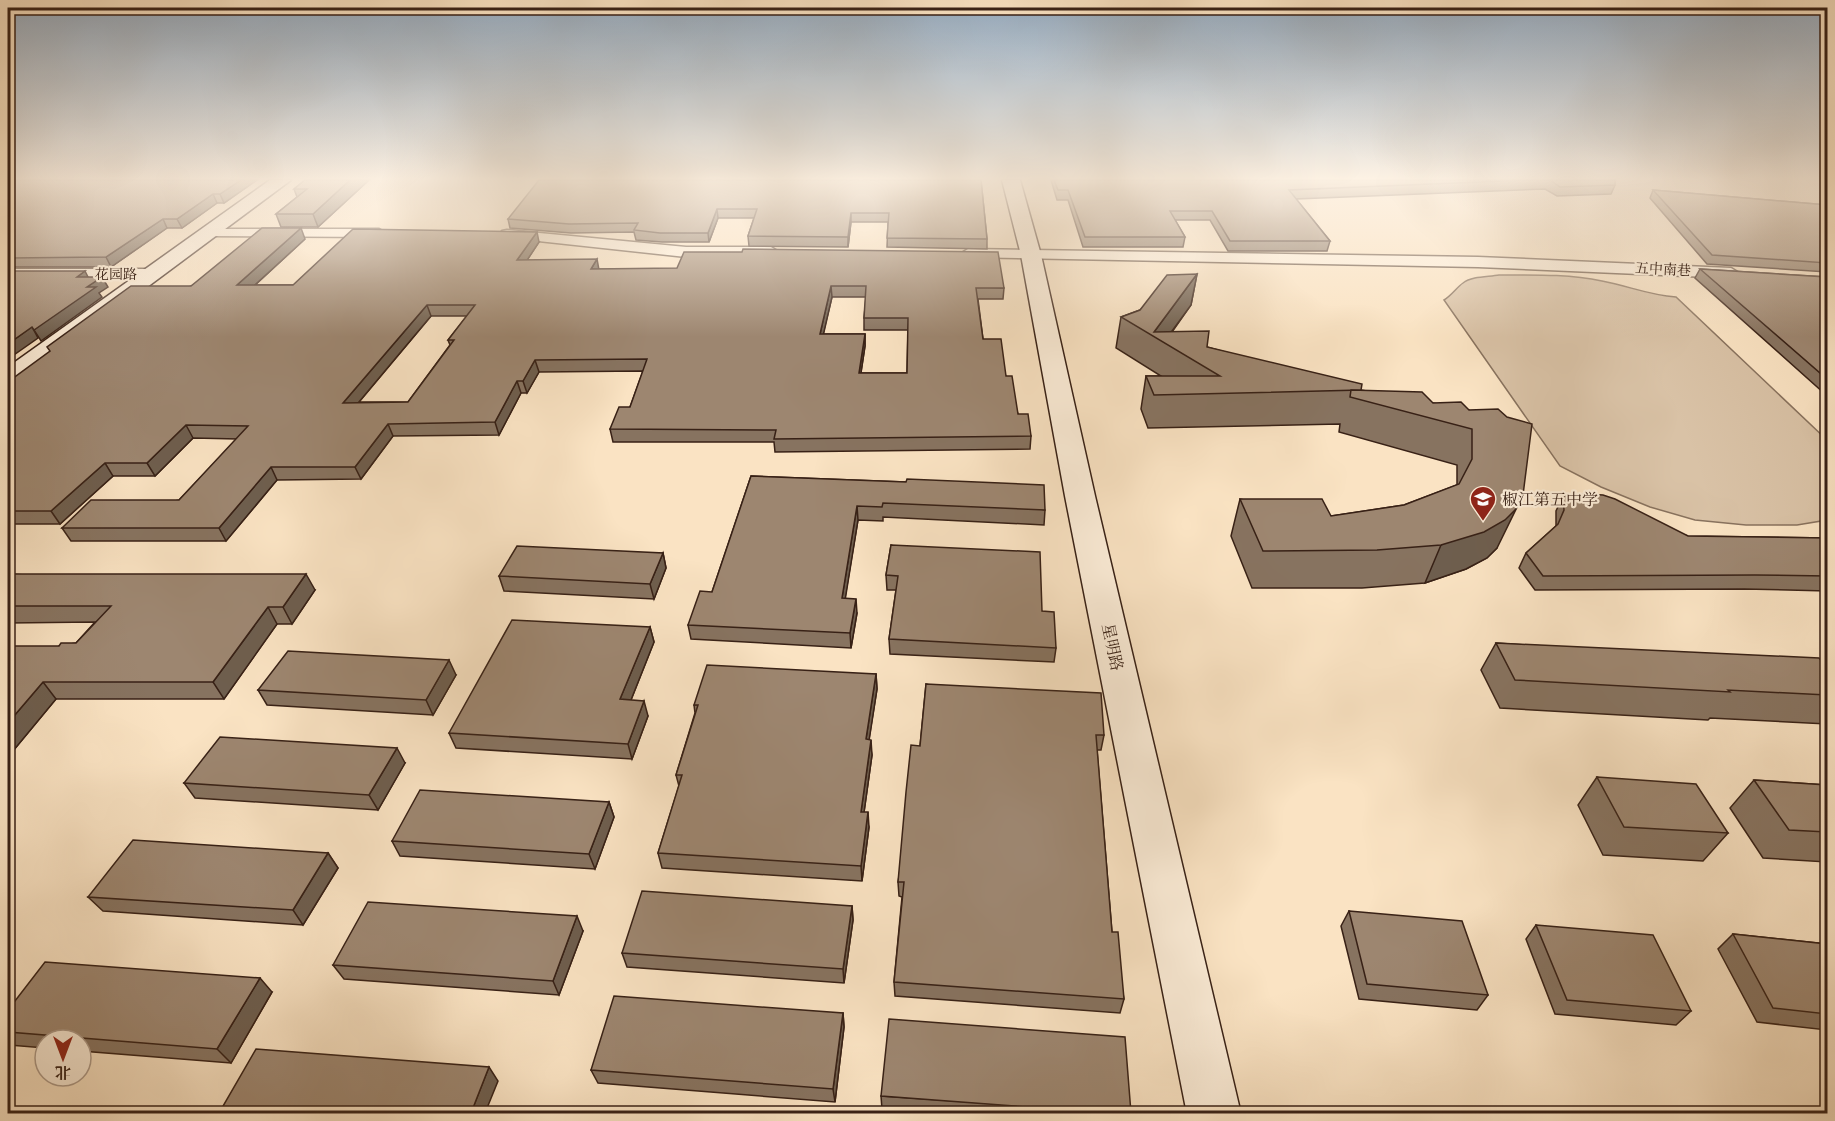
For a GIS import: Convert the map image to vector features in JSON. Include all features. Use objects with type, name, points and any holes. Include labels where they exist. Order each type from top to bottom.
[{"type":"street","points":[[8,379],[211,232]]},
{"type":"street","points":[[267,232],[390,233]]},
{"type":"street","name":"星明路","points":[[1025,232],[1214,1113]]},
{"type":"street","points":[[486,234],[522,234],[686,252],[781,252]]},
{"type":"street","name":"五中南巷","points":[[948,254],[1490,263],[1743,273]]},
{"type":"street","name":"花园路","points":[[8,274],[153,274]]},
{"type":"shaded area","points":[[1499,275],[1576,277],[1676,297],[1827,440],[1827,520],[1797,525],[1746,525],[1695,520],[1650,507],[1601,487],[1560,466],[1444,300],[1467,281]]},
{"type":"building","points":[[8,232],[143,232],[106,257],[8,258]]},
{"type":"building","points":[[257,232],[296,232],[237,285],[293,285],[349,232],[537,232],[517,260],[597,259],[591,269],[677,268],[684,252],[742,252],[743,249],[998,252],[1004,288],[976,288],[983,339],[1001,339],[1006,376],[1012,376],[1018,414],[1028,414],[1031,436],[774,439],[776,430],[610,429],[619,407],[630,407],[647,359],[535,360],[523,381],[517,381],[495,422],[388,424],[355,467],[271,467],[219,528],[62,528],[91,500],[179,500],[248,426],[186,425],[147,463],[105,463],[51,511],[8,511],[8,382],[50,351],[47,347],[131,286],[191,286]],"holes":[[[831,286],[866,286],[864,318],[908,318],[907,373],[859,373],[865,334],[820,334]],[[427,305],[475,305],[448,340],[454,340],[408,402],[343,403]]]},
{"type":"building","points":[[654,232],[708,232],[708,233]]},
{"type":"building","points":[[749,232],[849,232],[848,237],[748,236]]},
{"type":"building","points":[[887,232],[986,232],[987,239],[887,238]]},
{"type":"building","points":[[1083,232],[1182,232],[1185,237],[1085,237]]},
{"type":"building","points":[[1225,232],[1323,232],[1330,241],[1230,241]]},
{"type":"building","points":[[1691,232],[1827,232],[1827,263],[1712,255]]},
{"type":"building","points":[[1700,269],[1827,277],[1827,379]]},
{"type":"building","points":[[8,271],[85,271],[77,277],[102,277],[87,287],[96,287],[34,330],[32,327],[8,344]]},
{"type":"building","points":[[1197,274],[1154,332],[1209,331],[1207,347],[1362,384],[1361,390],[1154,395],[1146,376],[1220,376],[1121,317],[1140,310],[1167,275]]},
{"type":"building","points":[[1351,390],[1422,392],[1433,403],[1461,402],[1469,410],[1498,409],[1507,417],[1532,424],[1523,495],[1515,510],[1505,520],[1484,532],[1441,545],[1377,550],[1263,551],[1240,499],[1322,499],[1331,516],[1404,505],[1459,484],[1472,459],[1472,429],[1350,397]]},
{"type":"building","points":[[751,476],[1044,485],[1045,510],[883,503],[882,507],[857,506],[842,598],[856,599],[850,633],[688,625],[700,591],[712,592]]},
{"type":"building","points":[[1603,495],[1615,499],[1688,536],[1827,538],[1827,576],[1543,576],[1526,553],[1558,524],[1564,510],[1563,496]]},
{"type":"building","points":[[891,545],[1040,552],[1042,611],[1054,612],[1056,648],[889,639],[898,576],[886,575]]},
{"type":"building","points":[[517,546],[663,553],[650,584],[499,576]]},
{"type":"building","points":[[8,574],[306,574],[283,607],[268,607],[213,682],[43,682],[8,723],[8,646],[59,646],[61,643],[76,643],[111,606],[8,606]]},
{"type":"building","points":[[512,620],[650,627],[620,699],[644,701],[628,744],[449,733]]},
{"type":"building","points":[[1496,643],[1819,658],[1827,664],[1827,695],[1515,680]]},
{"type":"building","points":[[288,651],[449,660],[426,700],[258,690]]},
{"type":"building","points":[[707,665],[876,674],[866,739],[871,740],[861,812],[868,812],[861,866],[658,853],[682,775],[676,775],[698,705],[694,705]]},
{"type":"building","points":[[926,684],[1101,693],[1104,735],[1096,735],[1112,932],[1118,932],[1124,999],[894,982],[904,882],[898,882],[911,745],[920,746]]},
{"type":"building","points":[[220,737],[397,748],[369,795],[184,783]]},
{"type":"building","points":[[1597,777],[1696,784],[1728,833],[1624,827]]},
{"type":"building","points":[[1754,780],[1827,785],[1827,832],[1789,830]]},
{"type":"building","points":[[420,790],[609,802],[589,854],[392,841]]},
{"type":"building","points":[[133,840],[328,853],[293,910],[88,897]]},
{"type":"building","points":[[642,891],[852,906],[843,969],[622,953]]},
{"type":"building","points":[[368,902],[577,916],[553,981],[333,965]]},
{"type":"building","points":[[1349,911],[1462,921],[1488,995],[1367,984]]},
{"type":"building","points":[[1536,925],[1653,935],[1691,1011],[1567,1000]]},
{"type":"building","points":[[1733,934],[1827,944],[1827,1014],[1773,1008]]},
{"type":"building","points":[[45,962],[260,978],[217,1049],[93,1039],[93,1028],[33,1028],[33,1034],[8,1032],[8,1010]]},
{"type":"building","points":[[614,996],[843,1013],[833,1089],[591,1070]]},
{"type":"building","points":[[889,1019],[1125,1037],[1131,1113],[881,1096]]},
{"type":"building","points":[[256,1049],[489,1067],[471,1113],[219,1113]]},
{"type":"place","name":"椒江第五中学","points":[[1483,522]]}]
